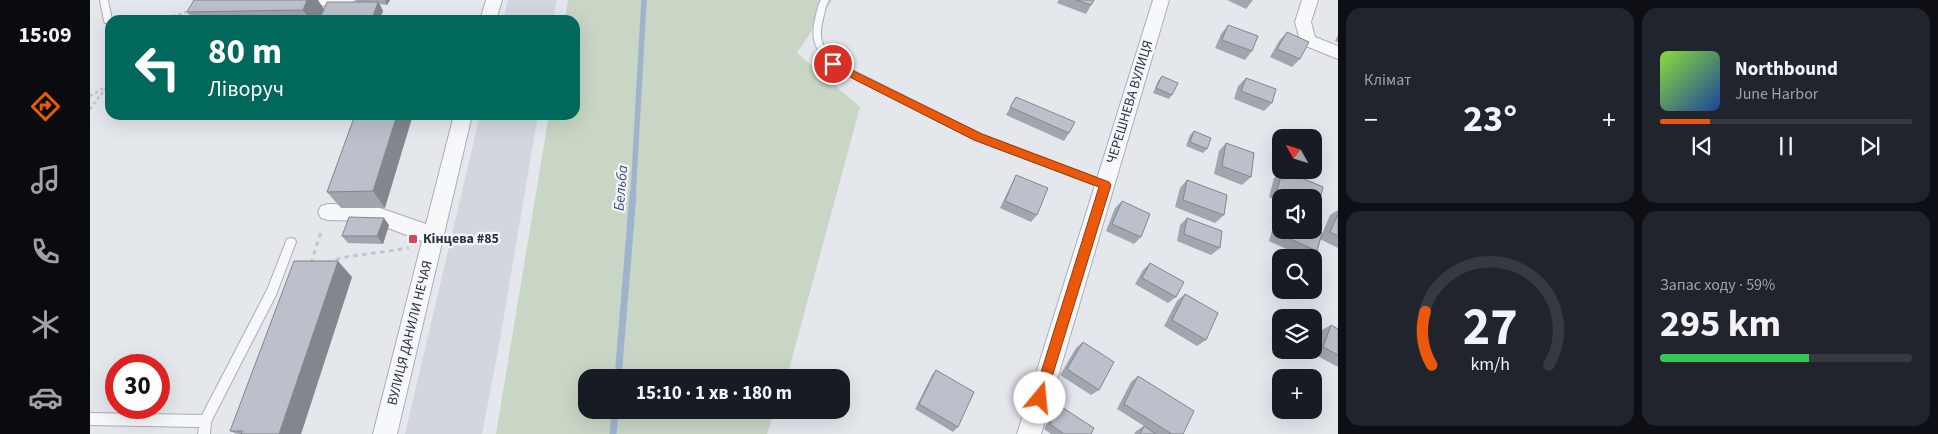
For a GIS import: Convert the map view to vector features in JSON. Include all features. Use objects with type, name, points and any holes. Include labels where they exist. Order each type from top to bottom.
[{"type":"street","points":[[490,15],[494,0]]},
{"type":"street","name":"ЧЕРЕШНЕВА ВУЛИЦЯ","points":[[1029,434],[1161,0]]},
{"type":"street","points":[[1310,0],[1303,22],[1307,40],[1338,53]]},
{"type":"street","name":"ВУЛИЦЯ ДАНИЛИ НЕЧАЯ","points":[[385,434],[462,120]]},
{"type":"street","points":[[328,212],[371,214],[414,230],[432,240]]},
{"type":"lane","points":[[104,0],[107,15]]},
{"type":"lane","points":[[302,3],[350,2],[351,0]]},
{"type":"lane","points":[[825,0],[815,39],[820,51],[833,64],[978,137],[1105,185]]},
{"type":"lane","points":[[204,434],[205,421],[272,292],[292,242]]},
{"type":"lane","points":[[90,419],[205,421]]},
{"type":"path","points":[[177,15],[197,9]]},
{"type":"path","points":[[90,96],[105,87]]},
{"type":"path","points":[[90,109],[105,89]]},
{"type":"path","points":[[328,212],[310,266],[432,240]]},
{"type":"shaded area","points":[[508,0],[557,0],[554,15],[504,15]]},
{"type":"shaded area","points":[[479,120],[537,120],[482,434],[405,434]]},
{"type":"green space","points":[[568,0],[832,0],[797,53],[860,107],[789,369],[578,369],[578,419],[772,419],[767,434],[496,434],[548,120],[580,120],[580,15],[566,15]]},
{"type":"building","points":[[194,0],[307,0],[303,10],[187,12]]},
{"type":"building","points":[[1076,0],[1094,0],[1091,5]]},
{"type":"building","points":[[327,2],[378,2],[373,15],[322,15]]},
{"type":"building","points":[[1228,25],[1258,36],[1252,51],[1222,40]]},
{"type":"building","points":[[1287,32],[1309,42],[1300,59],[1277,49]]},
{"type":"building","points":[[1162,76],[1178,83],[1172,95],[1156,88]]},
{"type":"building","points":[[1246,78],[1276,89],[1272,103],[1241,91]]},
{"type":"building","points":[[1016,97],[1075,122],[1069,133],[1010,107]]},
{"type":"building","points":[[353,120],[395,120],[373,191],[327,192]]},
{"type":"building","points":[[1194,131],[1211,138],[1207,149],[1190,142]]},
{"type":"building","points":[[1226,143],[1254,153],[1251,177],[1222,166]]},
{"type":"building","points":[[1016,175],[1048,188],[1037,215],[1005,201]]},
{"type":"building","points":[[1280,179],[1304,179],[1323,187],[1322,191],[1322,189],[1277,189]]},
{"type":"building","points":[[1187,180],[1227,195],[1224,215],[1183,200]]},
{"type":"building","points":[[1122,201],[1150,214],[1141,237],[1112,224]]},
{"type":"building","points":[[1338,214],[1338,236],[1330,232]]},
{"type":"building","points":[[349,217],[384,218],[377,236],[342,236]]},
{"type":"building","points":[[1187,218],[1222,231],[1220,248],[1184,234]]},
{"type":"building","points":[[1290,239],[1320,239],[1318,249],[1313,249]]},
{"type":"building","points":[[294,261],[338,261],[279,434],[241,434],[243,431],[230,431]]},
{"type":"building","points":[[1150,263],[1184,282],[1176,297],[1142,278]]},
{"type":"building","points":[[1185,294],[1218,313],[1206,340],[1172,320]]},
{"type":"building","points":[[1331,325],[1338,329],[1338,355],[1323,347]]},
{"type":"building","points":[[1083,342],[1114,362],[1099,390],[1067,369]]},
{"type":"building","points":[[936,370],[974,392],[958,427],[919,404]]},
{"type":"building","points":[[1138,376],[1194,411],[1183,434],[1172,434],[1124,404]]},
{"type":"building","points":[[1060,406],[1094,428],[1091,434],[1064,434],[1050,424]]},
{"type":"building","points":[[1144,426],[1156,434],[1140,434]]},
{"type":"waterway","name":"Бельба","points":[[633,196],[644,0]]},
{"type":"waterway","name":"Бельба","points":[[619,369],[633,194]]},
{"type":"waterway","name":"Бельба","points":[[613,434],[614,419]]},
{"type":"place","name":"Кінцева #85","points":[[413,239]]},
{"type":"route","points":[[833,64],[978,137],[1105,185],[1040,398]]}]
